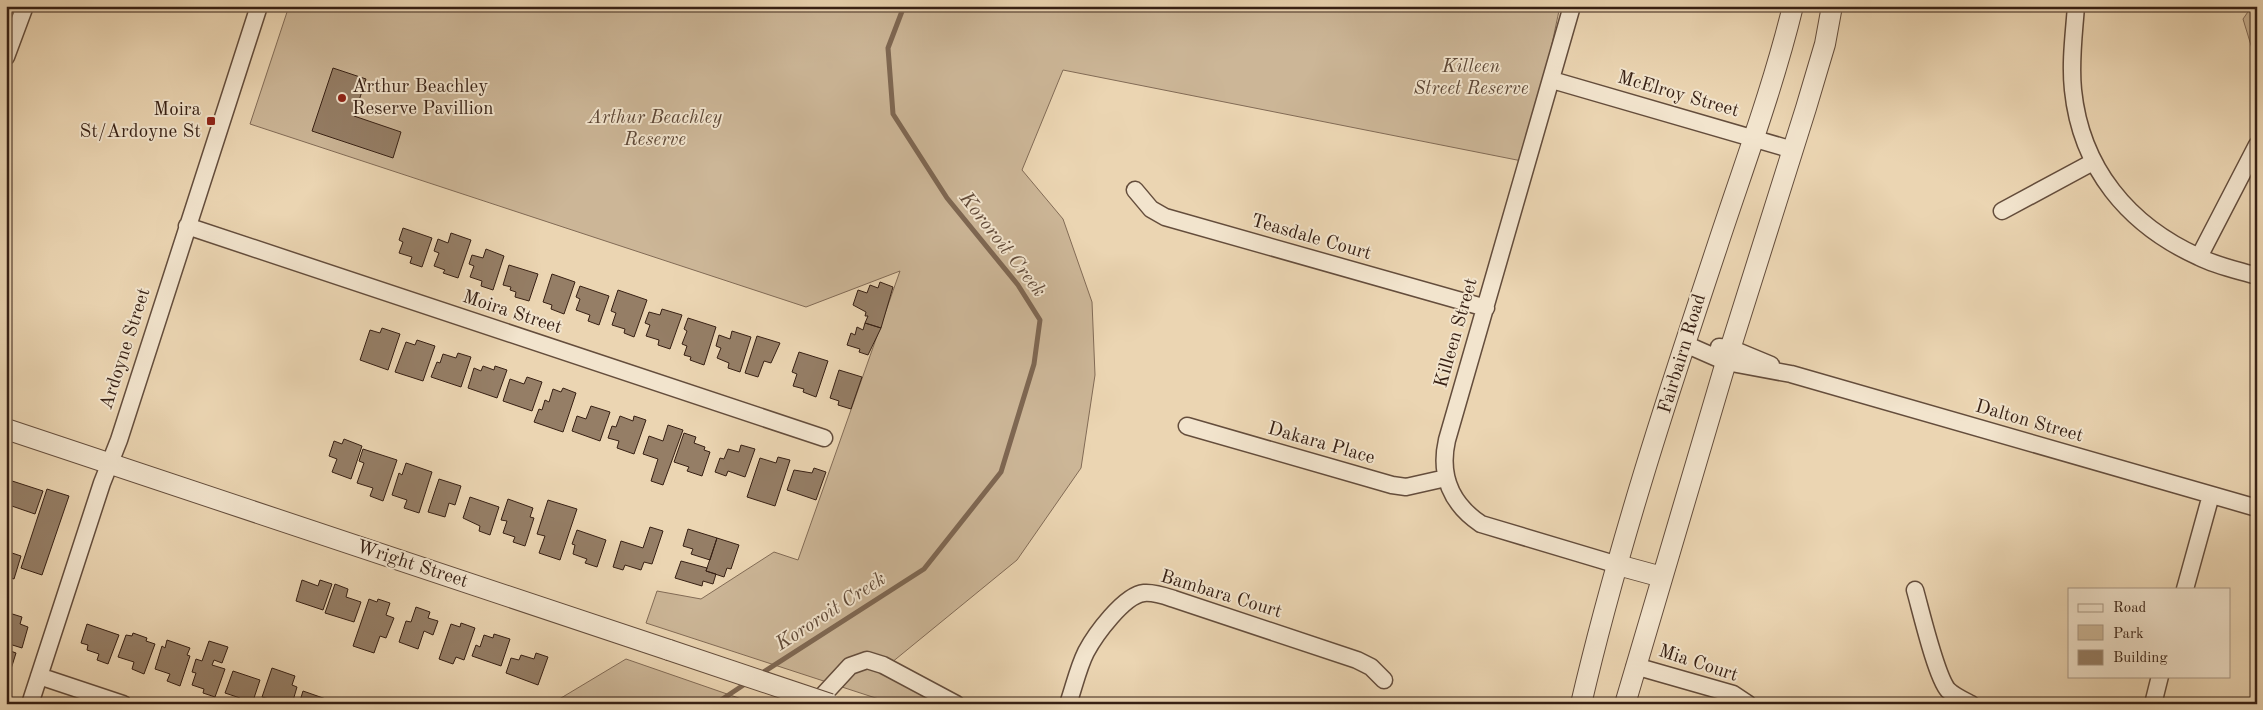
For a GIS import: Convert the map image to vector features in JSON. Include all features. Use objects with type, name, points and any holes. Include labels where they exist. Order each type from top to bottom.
[{"type":"street","points":[[6,57],[25,6]]},
{"type":"street","name":"Ardoyne Street","points":[[30,704],[102,483],[111,464],[259,6]]},
{"type":"street","name":"Killeen Street","points":[[1572,6],[1447,440],[1444,459],[1448,487],[1459,505],[1481,524],[1618,565]]},
{"type":"street","name":"Fairbairn Road","points":[[1581,704],[1618,565],[1685,344],[1753,137],[1793,6]]},
{"type":"street","points":[[1624,704],[1766,230],[1793,150],[1825,44],[1832,6]]},
{"type":"street","points":[[2076,6],[2072,54],[2073,88],[2080,124],[2093,162],[2110,188],[2127,209],[2155,233],[2198,257],[2257,276]]},
{"type":"street","name":"McElroy Street","points":[[1552,80],[1793,150]]},
{"type":"street","points":[[2198,257],[2257,145]]},
{"type":"street","points":[[2002,211],[2093,162]]},
{"type":"street","name":"Teasdale Court","points":[[1135,190],[1152,209],[1165,217],[1486,308]]},
{"type":"street","name":"Moira Street","points":[[187,226],[824,438]]},
{"type":"street","name":"Dalton Street","points":[[1685,344],[2257,508]]},
{"type":"street","name":"Dakara Place","points":[[1187,426],[1392,485],[1406,486],[1446,478]]},
{"type":"street","name":"Wright Street","points":[[6,429],[830,704]]},
{"type":"street","points":[[2185,588],[2211,495]]},
{"type":"street","points":[[1618,565],[1662,578]]},
{"type":"street","points":[[1915,590],[1936,663],[1947,689],[1960,699],[1971,704]]},
{"type":"street","name":"Bambara Court","points":[[1068,704],[1086,652],[1115,611],[1136,595],[1144,593],[1154,593],[1174,599],[1357,660],[1371,668],[1384,680]]},
{"type":"street","points":[[815,704],[850,666],[867,660],[883,665],[956,704]]},
{"type":"street","name":"Mia Court","points":[[1635,666],[1733,694],[1748,704]]},
{"type":"street","points":[[39,676],[123,704]]},
{"type":"street","points":[[2156,703],[2160,678]]},
{"type":"green space","points":[[289,6],[1560,6],[1527,162],[1063,70],[1022,170],[1063,219],[1092,302],[1095,375],[1081,468],[1017,560],[880,672],[943,704],[894,704],[646,623],[657,591],[701,599],[774,552],[798,560],[900,271],[806,307],[250,124]]},
{"type":"green space","points":[[2252,6],[2257,6],[2257,65],[2243,19]]},
{"type":"green space","points":[[626,659],[756,704],[551,704]]},
{"type":"building","name":"Arthur Beachley Reserve Pavillion","points":[[333,68],[366,79],[354,116],[401,132],[393,158],[312,131]]},
{"type":"building","points":[[403,228],[432,238],[422,267],[410,263],[412,257],[399,253],[403,242],[399,240]]},
{"type":"building","points":[[451,233],[471,240],[458,278],[443,273],[445,270],[434,266],[439,253],[434,251],[438,239],[448,243]]},
{"type":"building","points":[[486,249],[504,256],[493,290],[481,286],[482,281],[470,277],[474,266],[469,264],[472,255],[483,258]]},
{"type":"building","points":[[509,265],[538,274],[529,301],[515,297],[516,292],[510,290],[511,287],[503,285]]},
{"type":"building","points":[[552,274],[575,282],[564,314],[551,309],[552,305],[543,302]]},
{"type":"building","points":[[880,282],[893,287],[881,328],[865,323],[868,316],[865,316],[866,312],[853,305],[858,290],[867,293],[870,285],[878,288]]},
{"type":"building","points":[[580,286],[609,296],[599,325],[588,321],[590,315],[576,310],[580,299],[576,297]]},
{"type":"building","points":[[618,290],[647,300],[634,337],[624,333],[625,329],[612,325],[616,313],[611,311]]},
{"type":"building","points":[[662,309],[682,315],[670,349],[658,345],[659,340],[646,336],[650,325],[645,323],[649,312],[660,315]]},
{"type":"building","points":[[688,318],[716,327],[704,365],[690,360],[691,357],[684,355],[687,346],[682,344],[687,331],[684,329]]},
{"type":"building","points":[[865,323],[881,328],[868,355],[859,352],[860,349],[847,345],[851,333],[855,335],[857,327],[863,330]]},
{"type":"building","points":[[382,328],[400,334],[388,370],[360,360],[370,330],[380,333]]},
{"type":"building","points":[[732,331],[751,337],[740,372],[728,368],[729,363],[717,358],[721,348],[716,346],[719,335],[730,339]]},
{"type":"building","points":[[757,336],[780,343],[771,363],[764,361],[758,377],[745,373]]},
{"type":"building","points":[[417,340],[435,346],[423,381],[395,372],[406,342],[415,345]]},
{"type":"building","points":[[799,352],[828,361],[816,397],[803,392],[804,389],[793,386],[797,374],[792,372]]},
{"type":"building","points":[[458,353],[471,357],[461,387],[431,377],[437,362],[440,363],[443,354],[456,358]]},
{"type":"building","points":[[483,366],[494,370],[495,366],[507,370],[497,398],[468,388],[474,368],[481,371]]},
{"type":"building","points":[[839,370],[862,377],[851,409],[838,405],[839,401],[830,398]]},
{"type":"building","points":[[527,377],[542,382],[532,411],[503,401],[510,379],[524,384]]},
{"type":"building","points":[[563,388],[576,393],[563,432],[534,422],[539,409],[542,410],[545,400],[549,402],[553,389],[561,392]]},
{"type":"building","points":[[591,406],[610,412],[600,441],[572,431],[577,416],[586,419]]},
{"type":"building","points":[[620,416],[633,421],[634,416],[646,420],[634,454],[617,448],[619,441],[608,438],[612,426],[616,427]]},
{"type":"building","points":[[668,425],[683,430],[663,485],[651,481],[658,459],[643,454],[649,436],[663,441]]},
{"type":"building","points":[[684,433],[696,437],[694,443],[705,447],[704,450],[710,452],[702,476],[687,471],[689,467],[674,462]]},
{"type":"building","points":[[344,439],[362,446],[351,479],[332,472],[337,459],[329,456],[334,441],[342,444]]},
{"type":"building","points":[[741,445],[755,449],[745,477],[728,471],[726,476],[715,472],[720,458],[724,459],[728,449],[739,452]]},
{"type":"building","points":[[363,449],[397,460],[383,501],[370,496],[373,488],[357,483],[364,463],[359,461]]},
{"type":"building","points":[[778,457],[790,460],[775,506],[747,497],[760,458],[776,463]]},
{"type":"building","points":[[406,463],[432,472],[419,513],[404,508],[407,500],[392,495],[399,473],[402,475]]},
{"type":"building","points":[[814,468],[826,472],[816,500],[787,490],[794,470],[812,473]]},
{"type":"building","points":[[6,479],[43,491],[35,514],[6,504]]},
{"type":"building","points":[[439,479],[461,486],[455,505],[449,503],[445,517],[428,512]]},
{"type":"building","points":[[47,489],[69,496],[42,575],[21,568]]},
{"type":"building","points":[[470,497],[499,507],[490,535],[479,531],[480,526],[463,518]]},
{"type":"building","points":[[508,499],[533,508],[530,517],[534,518],[525,546],[513,542],[515,537],[503,533],[507,521],[501,520]]},
{"type":"building","points":[[548,500],[577,509],[560,560],[539,553],[545,536],[537,534]]},
{"type":"building","points":[[650,527],[663,531],[652,564],[644,562],[641,570],[625,565],[623,570],[613,567],[621,541],[643,548]]},
{"type":"building","points":[[688,529],[717,538],[710,560],[691,554],[693,549],[683,546]]},
{"type":"building","points":[[577,530],[606,540],[597,567],[585,563],[587,559],[573,554],[575,545],[572,544]]},
{"type":"building","points":[[717,538],[739,545],[731,569],[727,568],[724,577],[706,571]]},
{"type":"building","points":[[6,551],[21,556],[14,579],[6,576]]},
{"type":"building","points":[[681,561],[707,568],[706,571],[716,574],[713,584],[703,581],[702,586],[675,578]]},
{"type":"building","points":[[302,580],[318,586],[320,580],[332,584],[323,610],[296,601]]},
{"type":"building","points":[[335,584],[348,589],[346,597],[361,602],[354,622],[325,613]]},
{"type":"building","points":[[369,599],[377,602],[378,599],[390,603],[386,615],[394,618],[386,638],[380,636],[374,653],[353,646]]},
{"type":"building","points":[[416,607],[430,612],[428,618],[438,621],[433,635],[424,631],[418,649],[399,642],[406,621],[411,622]]},
{"type":"building","points":[[6,612],[22,617],[20,624],[28,627],[22,648],[6,643]]},
{"type":"building","points":[[461,623],[475,628],[464,660],[456,657],[453,664],[439,659],[451,624],[460,627]]},
{"type":"building","points":[[87,624],[119,635],[108,664],[97,660],[99,654],[87,650],[88,645],[81,643]]},
{"type":"building","points":[[133,633],[147,638],[146,641],[155,644],[144,674],[132,669],[134,662],[118,657],[126,635],[132,636]]},
{"type":"building","points":[[494,634],[510,639],[501,666],[472,656],[476,645],[480,647],[484,635],[493,638]]},
{"type":"building","points":[[167,640],[190,648],[187,655],[190,656],[180,686],[167,681],[170,674],[155,669],[162,646],[165,648]]},
{"type":"building","points":[[209,641],[228,647],[222,663],[214,660],[212,665],[225,669],[215,697],[203,693],[204,689],[192,685],[196,673],[192,672],[196,659],[202,661]]},
{"type":"building","points":[[6,647],[9,648],[8,650],[16,653],[11,669],[6,667]]},
{"type":"building","points":[[536,653],[548,657],[538,685],[506,673],[511,658],[519,660],[521,655],[534,659]]},
{"type":"building","points":[[272,668],[295,676],[292,685],[297,687],[292,704],[272,704],[273,700],[262,697]]},
{"type":"building","points":[[233,671],[260,680],[252,704],[238,704],[240,698],[225,693]]},
{"type":"building","points":[[303,691],[326,699],[324,703],[326,704],[299,704]]},
{"type":"waterway","name":"Kororoit Creek","points":[[759,675],[924,569],[1001,472],[1034,364],[1040,320],[1018,285],[947,198],[893,114],[888,48],[904,6]]},
{"type":"waterway","name":"Kororoit Creek","points":[[715,704],[748,682]]},
{"type":"place","name":"Arthur Beachley Reserve Pavillion","points":[[342,98]]},
{"type":"place","name":"Moira St/Ardoyne St","points":[[211,121]]},
{"type":"park label","name":"Killeen Street Reserve","points":[[1471,78]]},
{"type":"park label","name":"Arthur Beachley Reserve","points":[[655,129]]}]
